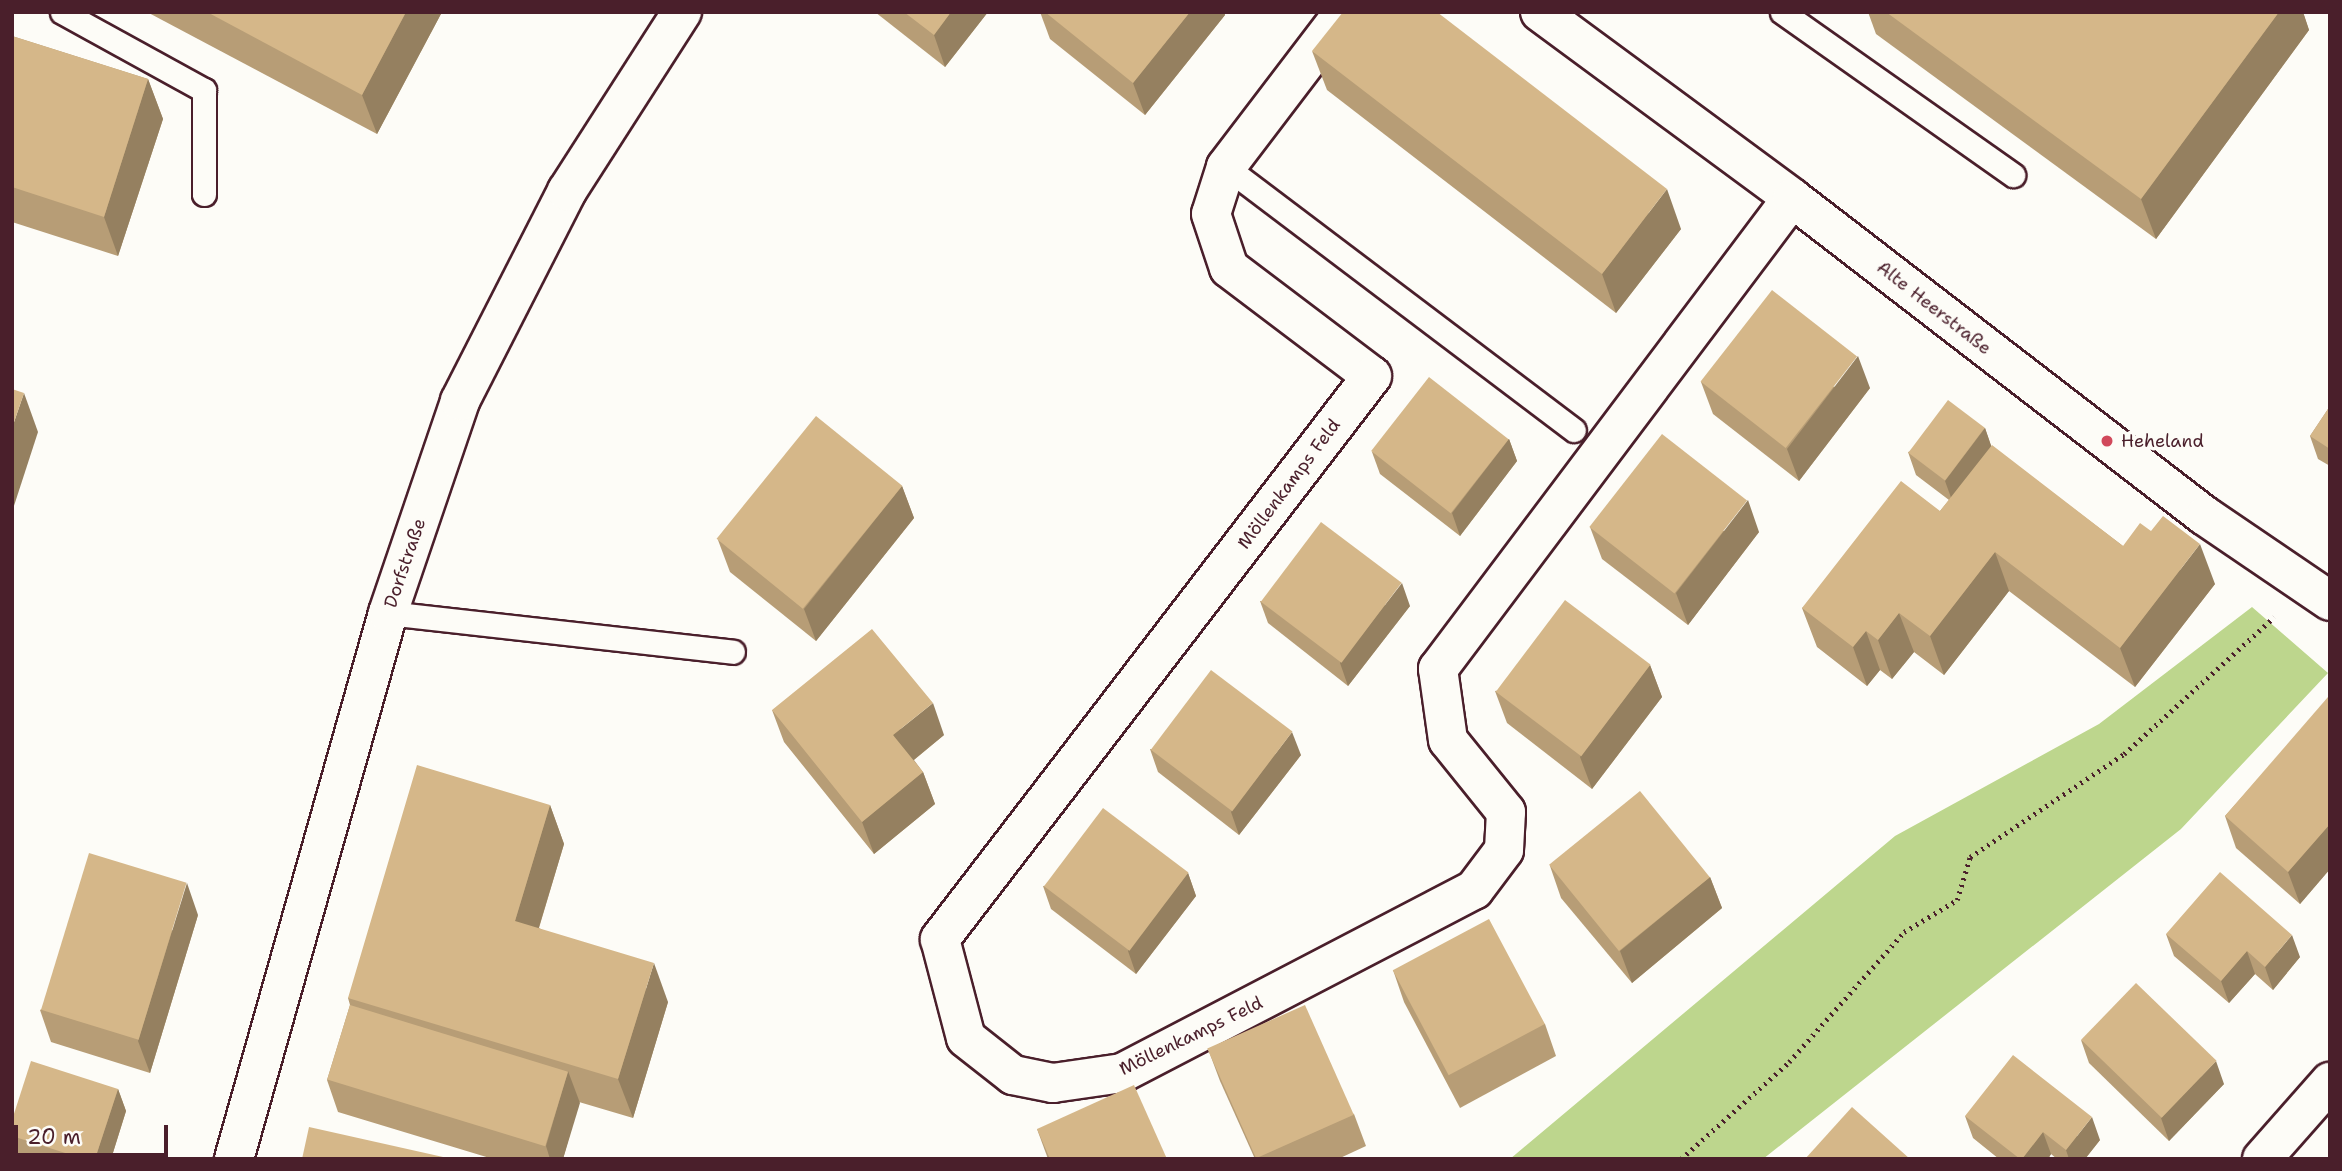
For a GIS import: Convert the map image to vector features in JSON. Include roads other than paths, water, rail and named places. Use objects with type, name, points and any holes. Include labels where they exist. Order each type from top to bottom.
[{"type":"street","name":"Dorfstraße","points":[[234,1159],[388,613],[460,401],[567,191],[682,12]]},
{"type":"street","name":"Möllenkamps Feld","points":[[1344,12],[1226,167],[1211,214],[1229,268],[1372,376],[940,939],[966,1038],[1013,1075],[1053,1083],[1122,1073],[1474,890],[1504,850],[1506,812],[1448,740],[1438,669],[1792,198]]},
{"type":"street","name":"Alte Heerstraße","points":[[1540,12],[1792,198],[2205,516],[2319,593]]},
{"type":"street","points":[[2262,1159],[2330,1082]]},
{"type":"lane","points":[[62,12],[204,90],[204,194]]},
{"type":"lane","points":[[1782,12],[2013,175]]},
{"type":"lane","points":[[1226,167],[1574,430]]},
{"type":"lane","points":[[388,613],[733,652]]},
{"type":"place","name":"Heheland","points":[[2107,441]]}]
